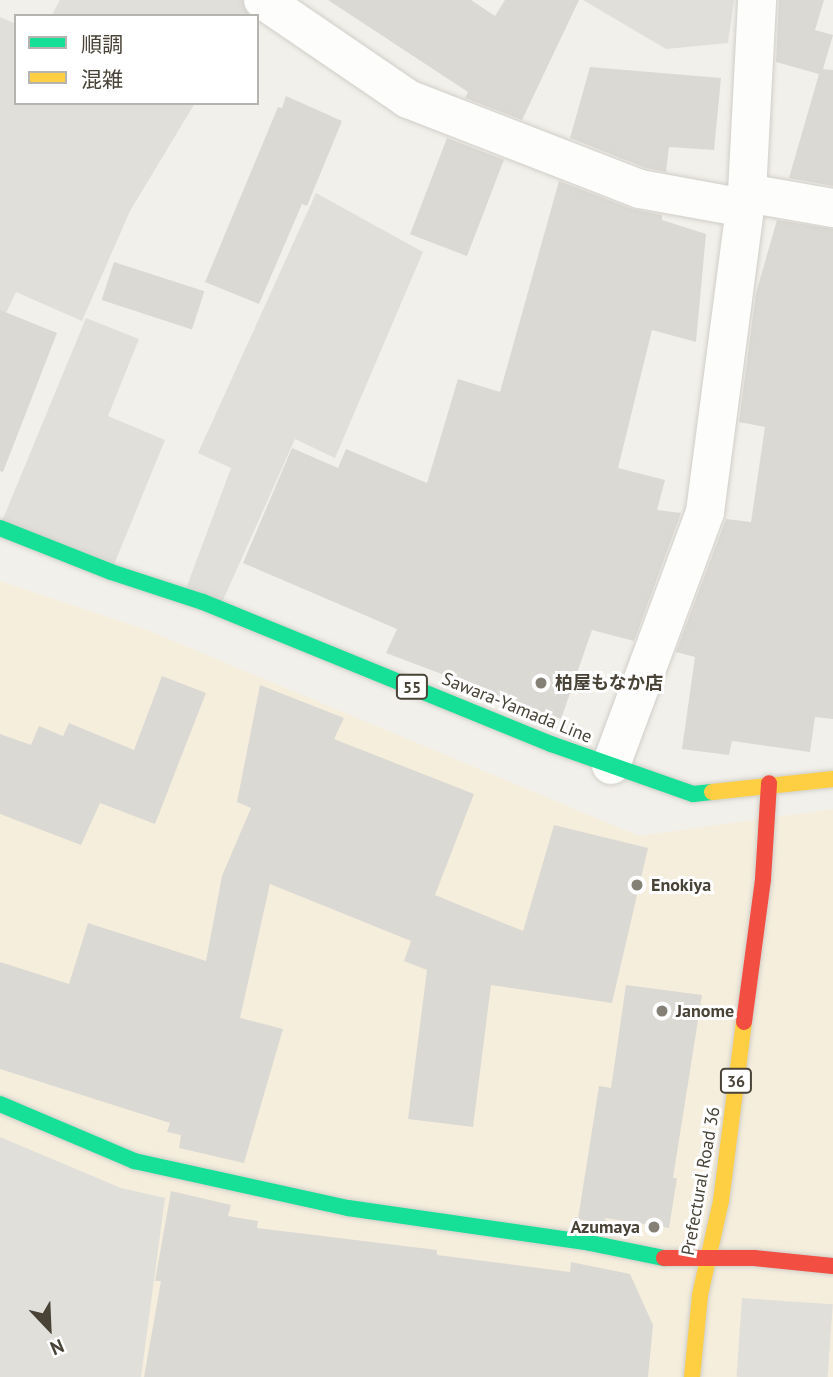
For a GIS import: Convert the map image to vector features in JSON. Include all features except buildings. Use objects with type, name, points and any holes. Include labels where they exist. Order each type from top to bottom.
[{"type":"main road","name":"Sawara-Yamada Line","points":[[0,528],[111,572],[203,602],[551,744],[693,794],[769,783],[833,779]]},
{"type":"main road","name":"Prefectural Road 36","points":[[692,1377],[700,1295],[720,1201],[763,879],[769,783]]},
{"type":"main road","points":[[0,1104],[134,1161],[348,1208],[590,1243],[658,1258],[754,1258],[833,1266]]},
{"type":"street","points":[[262,0],[408,99],[640,189],[833,208]]},
{"type":"street","points":[[611,765],[705,512],[746,200],[757,0]]},
{"type":"shaded area","points":[[60,0],[256,1],[248,14],[52,14]]},
{"type":"shaded area","points":[[583,0],[734,0],[728,43],[666,49]]},
{"type":"shaded area","points":[[0,17],[14,23],[14,105],[194,105],[130,211],[82,321],[16,292],[0,326]]},
{"type":"shaded area","points":[[316,193],[423,252],[335,458],[295,439],[219,609],[184,594],[231,468],[198,453]]},
{"type":"shaded area","points":[[86,318],[139,339],[108,416],[165,440],[111,572],[0,526]]},
{"type":"shaded area","points":[[0,581],[147,630],[639,836],[833,809],[833,1377],[0,1377]]},
{"type":"shaded area","points":[[0,1137],[121,1188],[165,1198],[141,1377],[0,1377]]},
{"type":"shaded area","points":[[742,1298],[833,1304],[828,1377],[736,1377]]},
{"type":"traffic: fast","points":[[0,528],[111,572],[203,602],[551,744],[693,794],[712,792]]},
{"type":"traffic: fast","points":[[0,1104],[134,1161],[348,1208],[590,1243],[664,1258]]},
{"type":"traffic: slow","points":[[712,792],[833,779]]},
{"type":"traffic: slow","points":[[692,1377],[700,1295],[721,1201],[744,1022]]},
{"type":"traffic: jam","points":[[744,1022],[763,879],[769,783]]},
{"type":"traffic: jam","points":[[664,1258],[754,1258],[833,1266]]},
{"type":"place","name":"柏屋もなか店","points":[[541,683]]},
{"type":"place","name":"Enokiya","points":[[637,885]]},
{"type":"place","name":"Janome","points":[[662,1011]]},
{"type":"place","name":"Azumaya","points":[[654,1227]]}]
